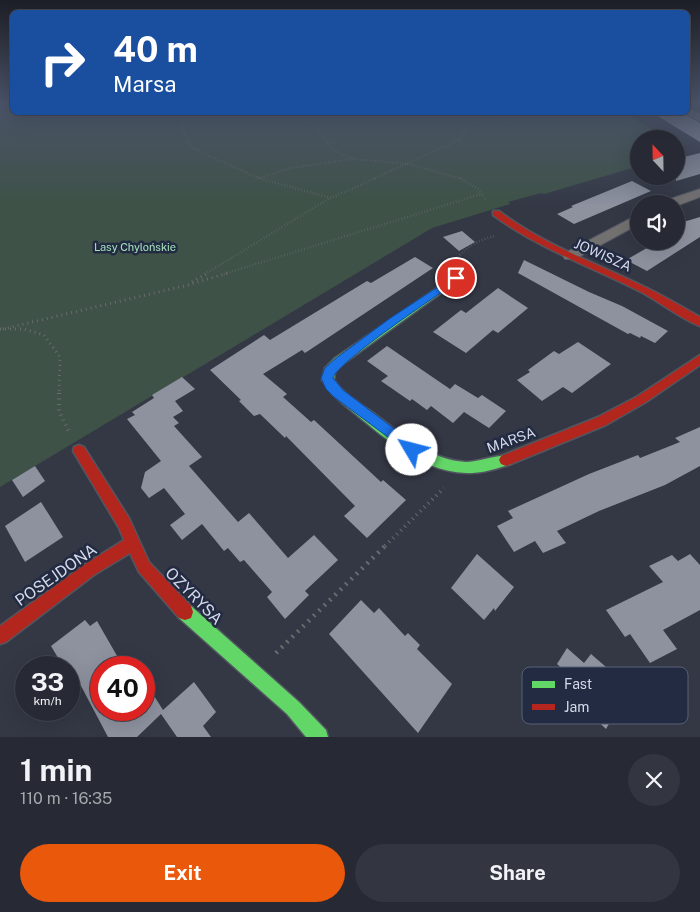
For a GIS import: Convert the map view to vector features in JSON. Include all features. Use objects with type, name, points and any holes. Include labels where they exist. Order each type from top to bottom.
[{"type":"street","points":[[685,198],[700,193]]},
{"type":"street","name":"JOWISZA","points":[[496,213],[512,228],[640,288],[700,322]]},
{"type":"street","points":[[570,256],[630,223]]},
{"type":"street","name":"MARSA","points":[[456,278],[392,321],[339,362],[329,371],[327,378],[338,393],[412,450],[432,461],[457,466],[478,466],[500,462],[602,421],[642,399],[700,359]]},
{"type":"street","name":"OZYRYSA","points":[[79,451],[124,523],[144,567],[194,622],[255,673],[293,708],[319,737]]},
{"type":"street","name":"POSEJDONA","points":[[0,636],[89,570],[132,544]]},
{"type":"path","points":[[186,137],[190,147],[265,181],[330,198]]},
{"type":"path","points":[[323,137],[333,150],[354,159]]},
{"type":"path","points":[[188,285],[330,198],[409,164],[461,137]]},
{"type":"path","points":[[260,178],[291,168],[354,159],[409,164],[461,178],[478,189],[496,213]]},
{"type":"path","points":[[2,329],[188,285],[482,194]]},
{"type":"path","points":[[456,278],[454,261],[458,256],[487,238],[500,236]]},
{"type":"path","points":[[2,329],[24,329],[44,334],[60,357],[59,411],[79,451]]},
{"type":"path","points":[[255,673],[445,487],[457,466]]},
{"type":"green space","name":"Lasy Chylońskie","points":[[0,137],[630,137],[630,169],[544,194],[541,193],[508,202],[510,204],[432,228],[0,487]]},
{"type":"building","points":[[692,137],[700,137],[700,142]]},
{"type":"building","points":[[700,153],[700,174],[685,178],[685,157]]},
{"type":"building","points":[[630,182],[630,185],[640,185],[651,191],[642,195],[630,195],[630,200],[574,224],[557,214],[573,207],[571,206]]},
{"type":"building","points":[[700,217],[700,237],[685,247],[685,222]]},
{"type":"building","points":[[462,231],[475,242],[459,251],[443,237]]},
{"type":"building","points":[[643,250],[680,250],[647,271],[626,260]]},
{"type":"building","points":[[415,257],[433,268],[305,353],[302,350],[263,374],[287,394],[283,397],[311,422],[314,420],[381,482],[383,480],[406,500],[367,538],[344,516],[355,506],[286,436],[285,438],[260,414],[254,416],[239,401],[241,400],[210,370],[264,335],[270,340],[367,281],[371,283]]},
{"type":"building","points":[[524,260],[622,306],[668,331],[655,343],[641,336],[640,338],[630,333],[628,334],[518,273]]},
{"type":"building","points":[[498,288],[528,308],[498,333],[493,330],[466,353],[433,332],[461,310],[466,313]]},
{"type":"building","points":[[578,342],[611,364],[572,393],[563,387],[542,401],[517,380],[530,372],[528,370],[554,351],[559,354]]},
{"type":"building","points":[[387,346],[450,389],[455,384],[478,398],[482,395],[506,411],[489,428],[464,412],[453,423],[431,406],[427,410],[412,399],[410,401],[381,381],[388,376],[367,361]]},
{"type":"building","points":[[182,377],[195,389],[175,401],[183,411],[173,417],[179,423],[174,426],[202,457],[189,466],[238,522],[249,513],[288,558],[314,535],[338,560],[305,591],[309,595],[285,619],[267,597],[272,592],[244,560],[240,562],[228,548],[224,551],[202,524],[182,540],[170,525],[185,514],[164,488],[149,498],[141,488],[145,472],[161,461],[127,419],[135,415],[132,412],[154,398],[152,395]]},
{"type":"building","points":[[700,427],[700,466],[665,485],[599,511],[557,531],[566,543],[543,553],[535,541],[514,552],[497,526],[513,518],[508,511],[589,474],[638,455],[640,458],[680,442],[675,438]]},
{"type":"building","points":[[35,466],[45,481],[23,497],[12,480]]},
{"type":"building","points":[[41,502],[63,537],[25,562],[5,526]]},
{"type":"building","points":[[477,554],[514,587],[495,611],[494,608],[484,620],[451,588]]},
{"type":"building","points":[[690,554],[700,565],[700,610],[663,630],[677,649],[650,663],[630,634],[625,637],[606,610],[663,582],[649,566],[672,555],[678,561]]},
{"type":"building","points":[[361,600],[374,613],[379,608],[405,636],[408,633],[420,645],[417,649],[452,684],[418,733],[329,634]]},
{"type":"building","points":[[85,620],[90,626],[97,621],[117,656],[90,656],[90,703],[80,684],[80,656],[57,656],[51,646]]},
{"type":"building","points":[[567,648],[584,663],[591,654],[606,667],[560,667],[557,664]]},
{"type":"building","points":[[194,682],[216,712],[203,726],[211,737],[177,737],[161,714],[155,720],[155,697],[163,710]]},
{"type":"building","points":[[100,721],[154,721],[137,737],[108,737]]},
{"type":"building","points":[[601,724],[609,724],[606,729]]},
{"type":"traffic: fast","points":[[456,278],[339,361],[329,371],[328,380],[346,400],[399,440],[431,459],[448,465],[466,467],[485,466],[506,460]]},
{"type":"traffic: fast","points":[[185,612],[293,708],[319,737]]},
{"type":"traffic: jam","points":[[496,213],[544,244],[629,283],[674,306],[700,322]]},
{"type":"traffic: jam","points":[[506,460],[602,421],[642,399],[700,359]]},
{"type":"traffic: jam","points":[[79,451],[124,523],[144,567],[185,612]]},
{"type":"traffic: jam","points":[[0,636],[89,570],[132,544]]},
{"type":"route","points":[[412,450],[338,393],[327,378],[329,371],[339,362],[392,321],[456,278]]}]
